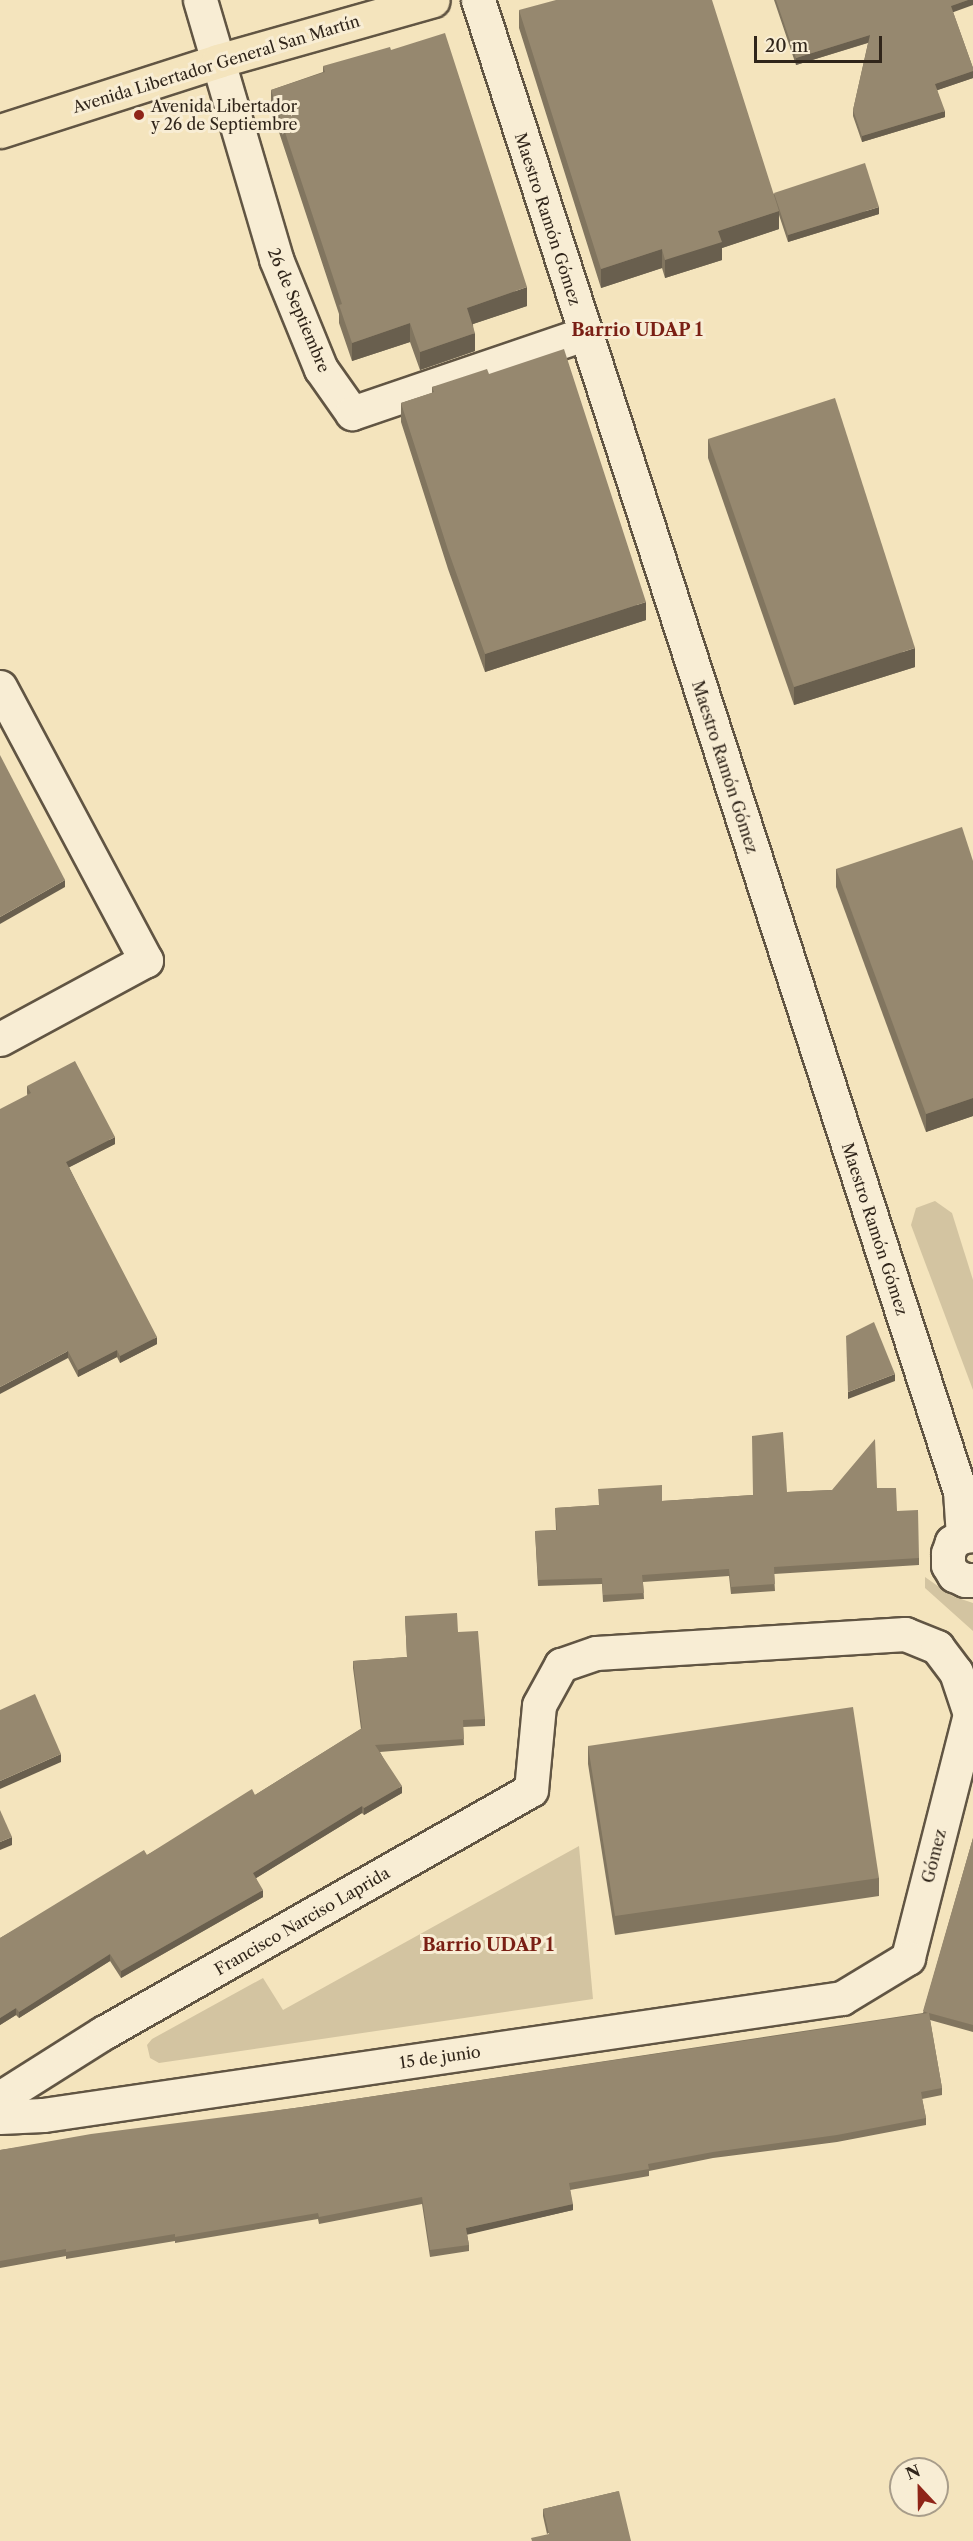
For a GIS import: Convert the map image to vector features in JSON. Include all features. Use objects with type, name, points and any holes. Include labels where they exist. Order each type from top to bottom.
[{"type":"main road","name":"Avenida Libertador General San Martín","points":[[0,131],[218,61],[433,0]]},
{"type":"street","name":"26 de Septiembre","points":[[200,0],[276,259],[321,369],[352,413],[584,334]]},
{"type":"street","name":"Maestro Ramón Gómez","points":[[478,0],[584,334],[960,1491],[968,1535]]},
{"type":"street","points":[[0,687],[146,960],[0,1039]]},
{"type":"street","points":[[968,1535],[952,1542],[948,1553],[948,1565],[954,1575],[965,1580],[973,1580]]},
{"type":"street","name":"Francisco Narciso Laprida","points":[[0,2098],[103,2033],[531,1790],[539,1705],[561,1665],[596,1653],[905,1634],[937,1647],[956,1672],[970,1714]]},
{"type":"street","name":"Gómez","points":[[874,1980],[908,1958],[970,1714]]},
{"type":"street","name":"15 de junio","points":[[0,2117],[44,2115],[842,1998],[874,1980]]},
{"type":"shaded area","points":[[935,1201],[952,1213],[973,1280],[973,1390],[911,1225],[916,1208]]},
{"type":"shaded area","points":[[925,1577],[952,1596],[973,1603],[973,1631],[925,1588]]},
{"type":"shaded area","points":[[579,1846],[593,1999],[159,2063],[150,2058],[147,2045],[152,2039],[263,1978],[283,2010]]},
{"type":"building","points":[[556,0],[712,0],[779,211],[718,231],[722,242],[665,260],[662,249],[601,269],[519,10]]},
{"type":"building","points":[[776,0],[968,0],[951,6],[973,71],[935,84],[945,111],[862,136],[853,110],[870,35],[796,58]]},
{"type":"building","points":[[445,33],[527,287],[467,308],[475,333],[420,352],[410,323],[352,343],[339,305],[342,304],[271,90],[325,72],[323,66],[390,47],[391,50]]},
{"type":"building","points":[[865,163],[879,207],[788,235],[774,193]]},
{"type":"building","points":[[564,349],[646,602],[485,654],[448,550],[401,403],[434,392],[432,387],[487,369],[489,374]]},
{"type":"building","points":[[835,398],[915,648],[794,687],[708,439]]},
{"type":"building","points":[[0,755],[65,880],[0,917]]},
{"type":"building","points":[[962,827],[973,861],[973,1098],[926,1114],[836,869]]},
{"type":"building","points":[[75,1061],[115,1137],[66,1162],[157,1337],[120,1356],[117,1350],[78,1370],[68,1351],[0,1387],[0,1109],[31,1093],[27,1086]]},
{"type":"building","points":[[874,1322],[895,1374],[848,1392],[846,1336]]},
{"type":"building","points":[[783,1432],[787,1492],[832,1490],[875,1439],[877,1488],[896,1488],[897,1511],[918,1510],[919,1558],[774,1567],[775,1584],[731,1587],[729,1569],[642,1575],[644,1593],[603,1595],[602,1578],[538,1580],[535,1531],[557,1530],[555,1508],[599,1505],[598,1489],[662,1485],[662,1501],[753,1495],[752,1436]]},
{"type":"building","points":[[457,1613],[458,1632],[478,1631],[485,1719],[463,1720],[464,1739],[375,1745],[402,1786],[364,1808],[362,1806],[253,1873],[263,1890],[121,1971],[110,1954],[19,2012],[16,2008],[0,2018],[0,1938],[144,1850],[147,1855],[252,1789],[255,1795],[362,1728],[353,1661],[407,1657],[405,1616]]},
{"type":"building","points":[[35,1694],[61,1754],[0,1781],[0,1710]]},
{"type":"building","points":[[853,1707],[879,1878],[615,1916],[588,1746]]},
{"type":"building","points":[[0,1810],[12,1837],[0,1842]]},
{"type":"building","points":[[973,1838],[973,2025],[929,2013],[942,2088],[921,2092],[926,2118],[837,2135],[713,2152],[648,2164],[649,2169],[569,2183],[573,2204],[466,2228],[469,2245],[430,2250],[422,2197],[319,2217],[318,2213],[175,2237],[175,2234],[0,2261],[0,2150],[91,2134],[302,2107],[928,2013],[923,2011]]},
{"type":"building","points":[[619,2491],[631,2541],[532,2541],[531,2538],[549,2534],[543,2509]]},
{"type":"place","name":"Avenida Libertador y 26 de Septiembre","points":[[139,115]]},
{"type":"district","name":"Barrio UDAP 1","points":[[637,330]]},
{"type":"district","name":"Barrio UDAP 1","points":[[488,1945]]}]
